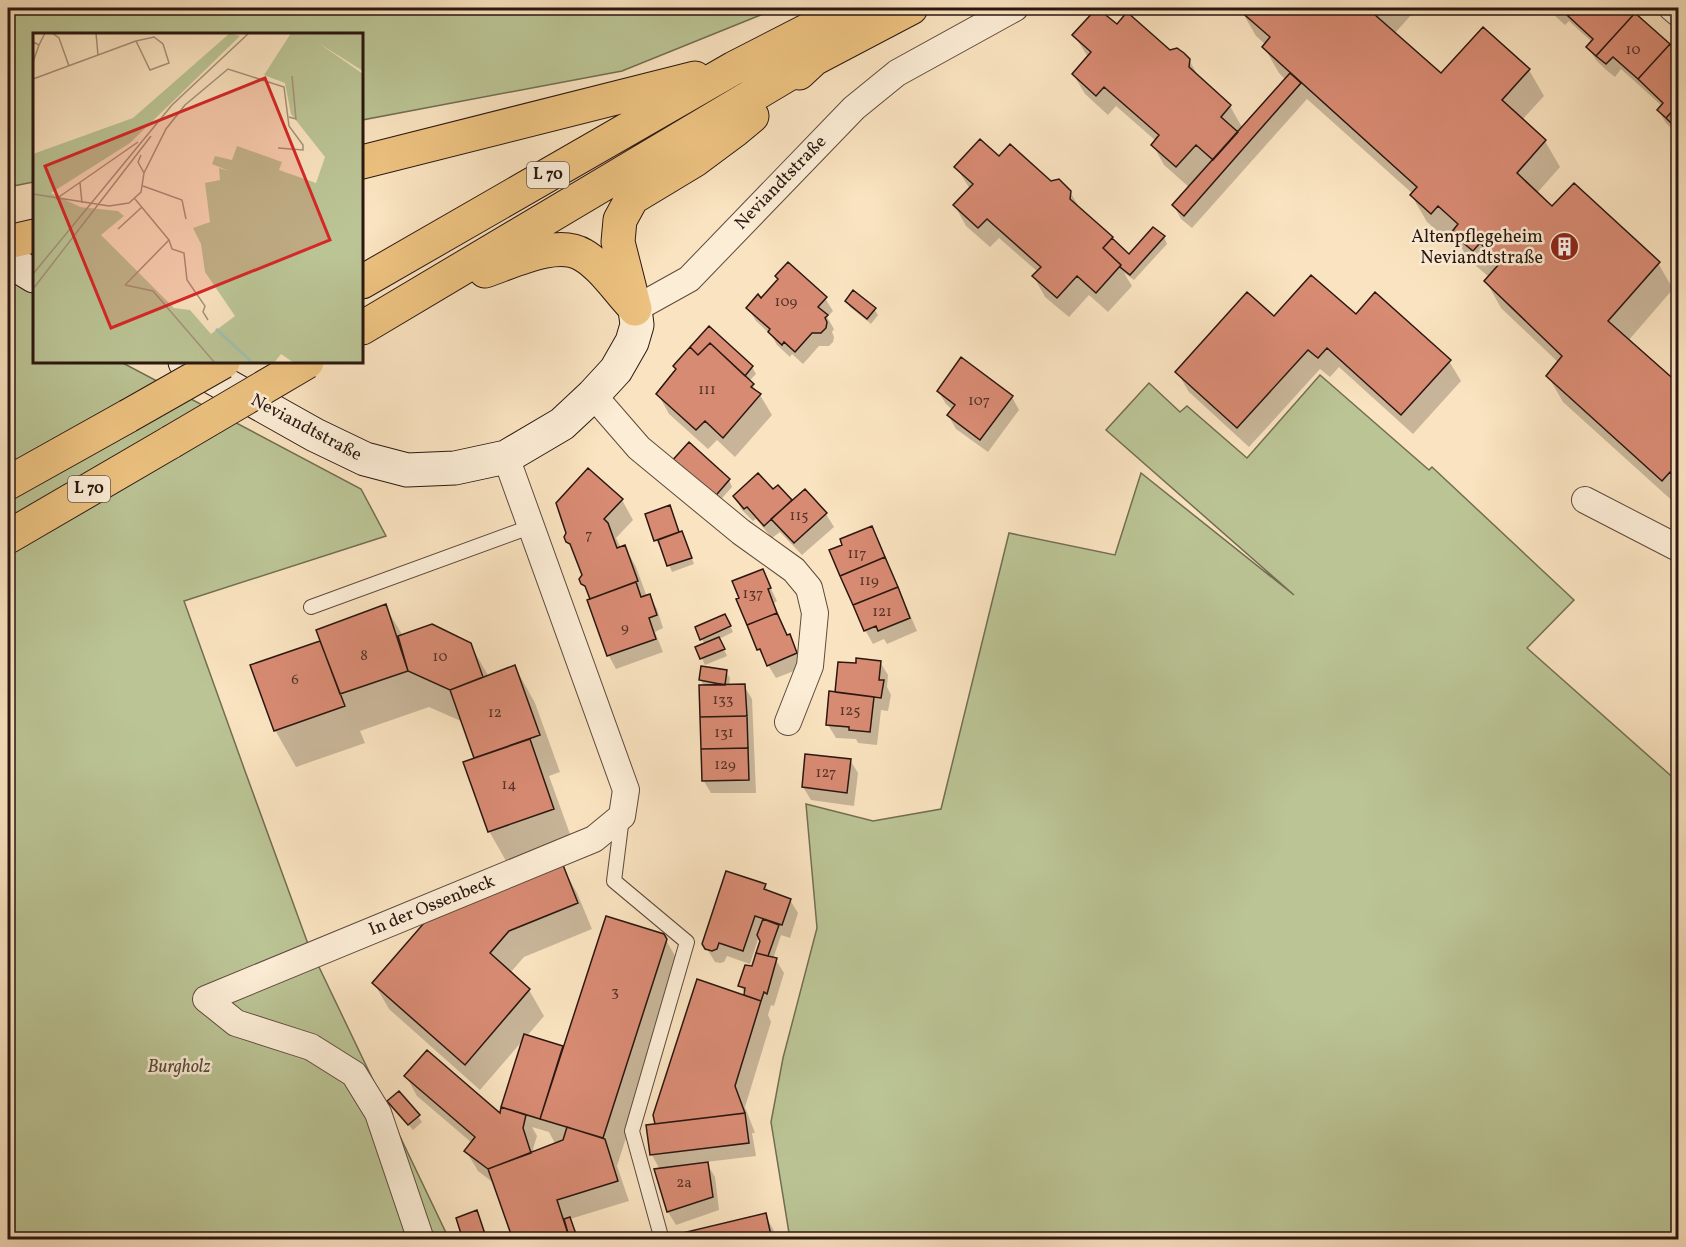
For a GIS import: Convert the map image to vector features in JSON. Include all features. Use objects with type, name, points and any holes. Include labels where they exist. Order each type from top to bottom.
[{"type":"highway","name":"L 70","points":[[363,281],[734,68],[850,8]]},
{"type":"highway","name":"L 70","points":[[363,327],[814,59],[911,8]]},
{"type":"highway","points":[[635,309],[618,242],[620,220],[632,198],[695,160],[734,131],[814,59]]},
{"type":"highway","name":"L 70","points":[[363,162],[734,68]]},
{"type":"highway","points":[[8,242],[33,236]]},
{"type":"highway","points":[[418,294],[550,249],[568,249],[583,255],[598,268],[635,309]]},
{"type":"highway","name":"L 70","points":[[8,483],[222,363]]},
{"type":"highway","name":"L 70","points":[[8,537],[305,363]]},
{"type":"street","name":"Neviandtstraße","points":[[187,363],[315,435],[365,459],[407,470],[456,468],[506,457],[562,423],[593,395],[616,370],[632,342],[637,325],[635,309],[689,279],[854,108],[897,73],[1015,8]]},
{"type":"street","points":[[1672,8],[1678,13]]},
{"type":"street","points":[[8,260],[33,275]]},
{"type":"street","points":[[593,395],[639,448],[741,532],[794,570],[809,588],[815,613],[810,666],[788,722]]},
{"type":"street","points":[[506,457],[626,790],[622,816]]},
{"type":"street","points":[[1585,500],[1678,548]]},
{"type":"street","name":"In der Ossenbeck","points":[[421,1239],[378,1113],[354,1074],[311,1047],[236,1023],[206,999],[594,839],[622,816]]},
{"type":"lane","points":[[311,608],[530,528]]},
{"type":"lane","points":[[622,816],[614,881],[687,942],[632,1131],[662,1239]]},
{"type":"green space","points":[[8,8],[778,8],[622,71],[363,120],[363,33],[33,33],[33,182],[8,187]]},
{"type":"green space","name":"Burgholz","points":[[8,243],[33,270],[33,363],[123,363],[361,489],[386,536],[184,601],[308,944],[449,1239],[8,1239]]},
{"type":"green space","points":[[1320,375],[1429,470],[1432,467],[1574,600],[1527,648],[1678,782],[1678,1239],[790,1239],[771,1122],[783,1058],[817,928],[806,804],[873,821],[941,809],[1009,533],[1115,555],[1141,473],[1294,595],[1106,430],[1149,383],[1180,412],[1187,406],[1247,458]]},
{"type":"building","points":[[1097,8],[1117,24],[1127,12],[1170,50],[1177,48],[1184,53],[1190,59],[1189,67],[1231,105],[1221,117],[1238,132],[1213,160],[1196,145],[1176,167],[1151,145],[1159,135],[1104,87],[1096,96],[1072,74],[1091,52],[1072,35]]},
{"type":"building","name":"Altenpflegeheim Neviandtstraße","points":[[1241,8],[1380,8],[1374,14],[1441,73],[1483,27],[1530,69],[1502,100],[1546,140],[1517,173],[1552,206],[1574,183],[1660,262],[1608,321],[1678,383],[1678,480],[1670,472],[1662,481],[1546,376],[1562,356],[1484,281],[1500,263],[1480,243],[1473,251],[1451,233],[1458,224],[1438,206],[1431,214],[1410,195],[1417,187],[1262,47],[1270,37],[1239,10]]},
{"type":"building","points":[[1550,8],[1576,8],[1568,16],[1560,9],[1556,13]]},
{"type":"building","points":[[1576,8],[1629,8],[1635,13],[1596,56],[1586,47],[1593,39],[1568,16]]},
{"type":"building","points":[[1635,13],[1670,44],[1638,79],[1613,57],[1606,64],[1596,56]]},
{"type":"building","points":[[1670,44],[1678,52],[1678,105],[1666,118],[1657,110],[1663,103],[1638,79]]},
{"type":"building","points":[[1290,73],[1301,83],[1184,216],[1172,205]]},
{"type":"building","points":[[1678,105],[1678,126],[1676,128],[1666,118]]},
{"type":"building","points":[[980,139],[999,156],[1010,144],[1051,181],[1059,179],[1071,191],[1070,199],[1113,237],[1103,248],[1121,265],[1096,293],[1077,276],[1057,298],[1032,276],[1041,267],[987,219],[978,228],[953,205],[973,184],[954,167]]},
{"type":"building","points":[[1153,227],[1165,236],[1130,275],[1103,248],[1112,238],[1129,254]]},
{"type":"building","points":[[788,262],[827,297],[818,307],[828,315],[825,318],[826,328],[821,333],[812,333],[795,352],[784,342],[782,345],[768,332],[770,329],[746,308],[758,294],[761,298],[778,279],[775,276]]},
{"type":"building","points":[[1311,275],[1356,314],[1375,292],[1451,360],[1401,415],[1327,348],[1318,358],[1308,350],[1237,428],[1175,372],[1247,292],[1274,316]]},
{"type":"building","points":[[853,290],[876,308],[867,319],[845,301]]},
{"type":"building","points":[[709,326],[753,366],[745,376],[710,343],[698,355],[690,347]]},
{"type":"building","points":[[710,343],[754,384],[751,387],[761,394],[723,438],[705,421],[696,430],[656,394],[676,369],[673,366],[690,347],[698,355]]},
{"type":"building","points":[[961,357],[1013,396],[980,440],[947,415],[955,405],[937,391]]},
{"type":"building","points":[[689,442],[730,479],[712,500],[670,463]]},
{"type":"building","points":[[588,468],[623,499],[604,519],[608,523],[617,548],[625,545],[638,581],[590,599],[585,586],[579,579],[582,575],[570,544],[564,537],[566,533],[556,503]]},
{"type":"building","points":[[758,473],[773,489],[778,485],[792,500],[764,526],[747,507],[744,509],[733,496]]},
{"type":"building","points":[[805,489],[827,513],[794,543],[771,519]]},
{"type":"building","points":[[670,505],[679,532],[654,541],[645,514]]},
{"type":"building","points":[[872,526],[885,557],[840,576],[829,550],[842,545],[840,539]]},
{"type":"building","points":[[682,531],[692,558],[667,566],[658,540]]},
{"type":"building","points":[[885,557],[898,587],[853,605],[840,576]]},
{"type":"building","points":[[763,569],[771,588],[768,589],[777,613],[747,625],[736,599],[739,598],[732,581]]},
{"type":"building","points":[[636,582],[641,597],[650,594],[657,615],[649,618],[656,639],[607,656],[587,600]]},
{"type":"building","points":[[898,587],[910,618],[878,631],[876,626],[864,631],[853,605]]},
{"type":"building","points":[[386,604],[408,671],[340,694],[316,630]]},
{"type":"building","points":[[777,613],[787,635],[790,634],[797,653],[767,666],[760,649],[757,650],[747,625]]},
{"type":"building","points":[[725,614],[731,626],[700,640],[695,627]]},
{"type":"building","points":[[432,624],[471,643],[483,677],[450,690],[408,671],[398,636]]},
{"type":"building","points":[[719,637],[725,649],[700,659],[695,647]]},
{"type":"building","points":[[320,641],[345,706],[274,731],[250,665]]},
{"type":"building","points":[[856,658],[881,661],[879,680],[884,680],[881,698],[835,692],[838,662],[856,663]]},
{"type":"building","points":[[515,665],[540,735],[474,758],[450,690]]},
{"type":"building","points":[[701,666],[727,670],[725,685],[699,680]]},
{"type":"building","points":[[745,684],[747,716],[700,717],[699,685]]},
{"type":"building","points":[[829,691],[874,697],[870,732],[826,725]]},
{"type":"building","points":[[747,716],[748,748],[701,749],[700,717]]},
{"type":"building","points":[[530,739],[554,809],[488,832],[463,762]]},
{"type":"building","points":[[748,748],[749,780],[702,781],[701,749]]},
{"type":"building","points":[[805,754],[851,759],[847,793],[802,787]]},
{"type":"building","points":[[563,865],[578,903],[509,931],[490,953],[530,989],[465,1065],[372,983],[424,923]]},
{"type":"building","points":[[726,871],[766,884],[764,889],[791,899],[782,925],[755,916],[743,951],[719,943],[717,949],[712,951],[705,949],[702,944]]},
{"type":"building","points":[[606,916],[664,934],[667,939],[603,1138],[540,1119]]},
{"type":"building","points":[[763,919],[779,925],[768,956],[756,953],[760,941],[757,935]]},
{"type":"building","points":[[756,953],[777,958],[767,994],[764,992],[761,1001],[744,995],[745,988],[738,986],[745,965],[752,966]]},
{"type":"building","points":[[697,979],[761,1001],[735,1086],[745,1113],[655,1124],[653,1115]]},
{"type":"building","points":[[524,1034],[563,1046],[540,1119],[501,1107]]},
{"type":"building","points":[[427,1050],[500,1113],[501,1107],[526,1115],[523,1128],[531,1153],[488,1169],[464,1151],[475,1137],[404,1076]]},
{"type":"building","points":[[399,1091],[420,1115],[408,1125],[387,1101]]},
{"type":"building","points":[[745,1113],[749,1143],[650,1155],[646,1125]]},
{"type":"building","points":[[567,1127],[605,1139],[618,1181],[557,1200],[570,1240],[513,1240],[488,1169],[563,1140]]},
{"type":"building","points":[[708,1162],[713,1197],[667,1212],[654,1169]]},
{"type":"building","points":[[477,1210],[487,1240],[463,1240],[456,1218]]},
{"type":"building","points":[[766,1213],[772,1240],[675,1240],[674,1235]]},
{"type":"building","points":[[570,1217],[578,1240],[570,1240],[564,1219]]},
{"type":"place","name":"Altenpflegeheim Neviandtstraße","points":[[1564,247]]}]
